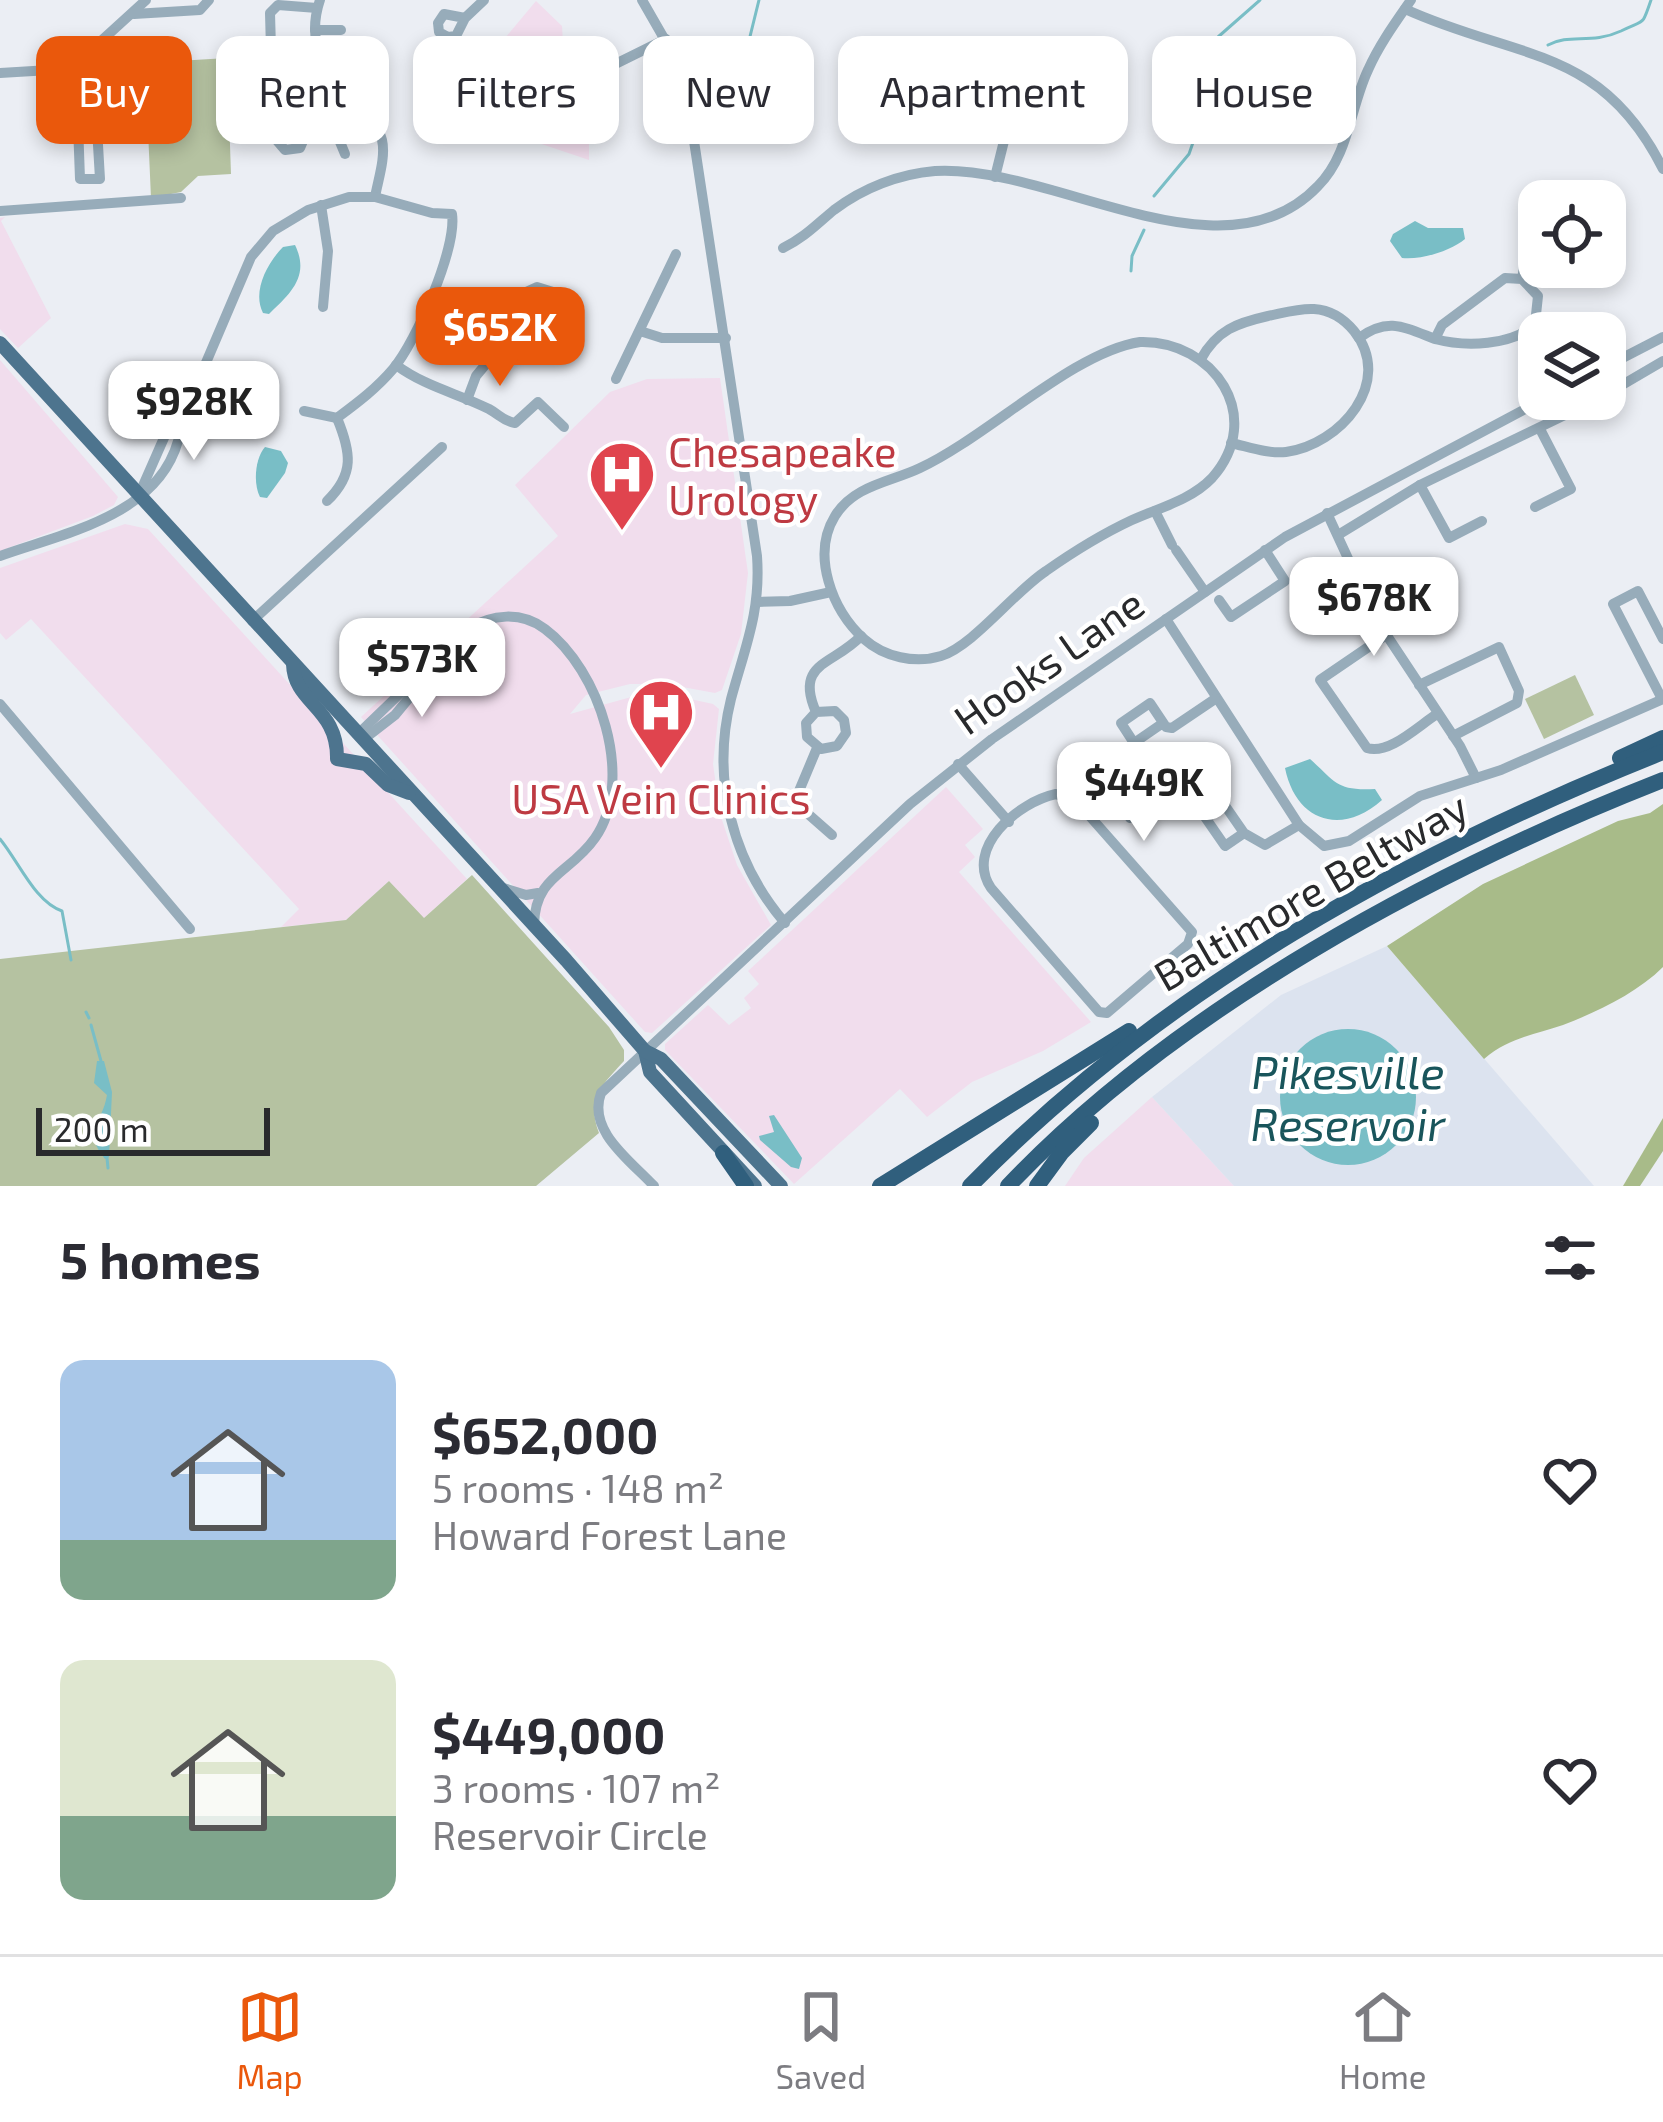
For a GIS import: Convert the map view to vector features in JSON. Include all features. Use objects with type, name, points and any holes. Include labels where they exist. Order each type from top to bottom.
[{"type":"highway","points":[[1542,802],[1663,738]]},
{"type":"highway","name":"Baltimore Beltway","points":[[970,1186],[1084,1078],[1180,1005],[1354,898],[1542,802],[1663,752]]},
{"type":"highway","name":"Baltimore Beltway","points":[[1008,1186],[1099,1101],[1191,1029],[1365,923],[1554,827],[1663,780]]},
{"type":"highway","points":[[1554,827],[1663,792]]},
{"type":"highway","points":[[880,1186],[1133,1028],[1180,1005]]},
{"type":"highway","points":[[1037,1186],[1083,1130],[1191,1029]]},
{"type":"highway","points":[[904,1186],[1006,1110]]},
{"type":"highway","points":[[723,1153],[750,1186]]},
{"type":"main road","points":[[0,343],[645,1051],[661,1059],[781,1186]]},
{"type":"main road","points":[[293,664],[294,681],[336,732],[337,759],[366,764],[388,785],[415,795]]},
{"type":"main road","points":[[645,1051],[650,1072],[723,1153]]},
{"type":"street","points":[[107,36],[146,0]]},
{"type":"street","points":[[131,15],[200,10],[209,0]]},
{"type":"street","points":[[465,18],[484,0]]},
{"type":"street","points":[[642,0],[664,36]]},
{"type":"street","points":[[271,36],[274,7],[318,4],[316,36]]},
{"type":"street","points":[[783,248],[807,235],[843,204],[898,178],[938,171],[994,177],[1206,227],[1250,226],[1277,217],[1302,202],[1330,172],[1367,70],[1408,4],[1438,24],[1552,61],[1589,79],[1636,121],[1663,169]]},
{"type":"street","points":[[315,30],[341,30]]},
{"type":"street","points":[[0,73],[36,71]]},
{"type":"street","points":[[86,115],[97,128],[100,178],[80,179],[78,124],[86,115]]},
{"type":"street","points":[[341,144],[345,154]]},
{"type":"street","points":[[375,197],[383,144]]},
{"type":"street","points":[[695,144],[754,533],[757,602],[727,718],[725,789],[744,860],[784,923]]},
{"type":"street","points":[[994,177],[1002,144]]},
{"type":"street","points":[[138,497],[178,406],[205,365],[251,257],[282,224],[340,198],[375,197],[452,214],[451,243],[396,365],[373,392],[337,418],[304,411]]},
{"type":"street","points":[[0,212],[181,198]]},
{"type":"street","points":[[321,205],[328,251],[322,307]]},
{"type":"street","points":[[616,380],[676,254]]},
{"type":"street","points":[[1435,339],[1442,325],[1494,283],[1518,279]]},
{"type":"street","points":[[467,400],[476,376],[531,288],[554,292],[556,310],[547,327],[532,330],[511,321]]},
{"type":"street","points":[[1359,338],[1380,325],[1395,323],[1435,339],[1478,343],[1531,328],[1540,302],[1533,288]]},
{"type":"street","points":[[1201,359],[1214,339],[1230,327],[1293,311],[1329,313],[1359,338],[1368,375],[1358,408],[1345,422],[1287,452],[1232,443]]},
{"type":"street","points":[[640,331],[662,338],[725,338]]},
{"type":"street","points":[[1626,356],[1663,337]]},
{"type":"street","points":[[1171,344],[1201,359],[1215,371],[1229,397],[1232,443],[1208,482],[1042,573],[966,643],[945,655],[916,660],[901,657],[861,637],[832,592],[824,564],[826,534],[841,507],[856,494],[943,457],[1116,346],[1171,344]]},
{"type":"street","points":[[1626,383],[1663,361]]},
{"type":"street","points":[[396,365],[423,383],[495,412],[510,424],[538,402],[565,427]]},
{"type":"street","points":[[156,483],[187,396]]},
{"type":"street","name":"Hooks Lane","points":[[654,1186],[604,1132],[598,1118],[601,1093],[958,764],[1264,550],[1518,413]]},
{"type":"street","points":[[327,501],[346,480],[350,466],[337,418]]},
{"type":"street","points":[[1338,535],[1420,484],[1557,420]]},
{"type":"street","points":[[0,556],[120,512],[156,483],[179,439],[179,428]]},
{"type":"street","points":[[1535,507],[1571,488],[1540,429]]},
{"type":"street","points":[[252,621],[442,447]]},
{"type":"street","points":[[1420,484],[1449,538],[1482,521]]},
{"type":"street","points":[[1155,511],[1205,592]]},
{"type":"street","points":[[1327,513],[1366,601],[1476,778]]},
{"type":"street","points":[[1219,600],[1232,617],[1285,581],[1264,550]]},
{"type":"street","points":[[1166,619],[1300,825],[1320,844],[1342,845],[1420,796],[1544,753],[1662,699],[1613,604],[1638,591],[1663,639]]},
{"type":"street","points":[[757,602],[832,592]]},
{"type":"street","points":[[362,736],[475,625],[497,616],[514,616],[549,632],[597,697],[610,760],[605,818],[593,841],[538,893],[526,895],[500,887]]},
{"type":"street","points":[[1387,635],[1320,680],[1373,751],[1384,749],[1437,714]]},
{"type":"street","points":[[816,712],[808,685],[814,670],[861,637]]},
{"type":"street","points":[[1419,685],[1499,647],[1519,691],[1517,703],[1453,736]]},
{"type":"street","points":[[1652,681],[1663,666]]},
{"type":"street","points":[[1163,723],[1172,728],[1214,699]]},
{"type":"street","points":[[0,704],[190,928]]},
{"type":"street","points":[[835,711],[846,728],[837,746],[818,748],[806,731],[808,719],[816,712],[835,711]]},
{"type":"street","points":[[818,748],[799,791],[799,806],[832,835]]},
{"type":"street","points":[[958,764],[1009,822]]},
{"type":"street","points":[[1130,818],[1172,786],[1186,804],[1198,808],[1225,846],[1244,832]]},
{"type":"street","points":[[1051,794],[1071,798],[1190,928],[1188,944],[1107,1013],[1099,1012],[985,878],[983,851],[1009,822],[1051,794]]},
{"type":"street","points":[[1198,808],[1217,794],[1244,832],[1265,844],[1300,825]]},
{"type":"street","points":[[534,925],[538,893]]},
{"type":"shaded area","points":[[536,1],[562,26],[563,36],[507,36]]},
{"type":"shaded area","points":[[541,144],[589,144],[589,160]]},
{"type":"shaded area","points":[[5,217],[1,221],[51,318],[18,348],[0,329],[0,218]]},
{"type":"shaded area","points":[[0,360],[118,497],[114,505],[93,516],[0,551]]},
{"type":"shaded area","points":[[720,378],[748,573],[741,634],[722,690],[630,684],[586,695],[570,714],[642,694],[681,697],[719,709],[713,764],[720,814],[737,865],[771,925],[652,1033],[645,1032],[361,717],[558,536],[515,485],[610,392],[647,379]]},
{"type":"shaded area","points":[[125,524],[148,529],[467,879],[423,919],[389,881],[346,920],[281,927],[299,909],[31,619],[6,640],[0,633],[0,568]]},
{"type":"shaded area","points":[[946,787],[983,829],[965,845],[975,857],[959,872],[1091,1022],[1043,1051],[972,1082],[927,1117],[900,1089],[794,1184],[665,1050],[665,1044],[708,1005],[729,1025],[751,1008],[744,998],[759,984],[748,971]]},
{"type":"shaded area","points":[[1387,946],[1594,1186],[1234,1186],[1152,1097],[1281,995]]},
{"type":"shaded area","points":[[1152,1097],[1234,1186],[1065,1186],[1084,1158]]},
{"type":"green space","points":[[216,59],[216,144],[230,144],[231,174],[198,176],[181,192],[151,198],[149,144],[192,144],[192,60]]},
{"type":"green space","points":[[1575,675],[1594,715],[1544,739],[1525,699]]},
{"type":"green space","points":[[1663,804],[1663,967],[1603,1008],[1512,1042],[1484,1059],[1387,946],[1483,884]]},
{"type":"green space","points":[[472,875],[609,1027],[624,1050],[624,1061],[595,1102],[599,1133],[536,1186],[0,1186],[0,959],[346,920],[389,881],[424,918]]},
{"type":"green space","points":[[1663,1118],[1663,1151],[1640,1186],[1623,1186]]},
{"type":"water","points":[[1415,221],[1428,228],[1463,228],[1465,239],[1435,254],[1402,258],[1390,241]]},
{"type":"water","points":[[295,245],[300,266],[296,283],[269,314],[263,313],[259,296],[267,269],[283,247]]},
{"type":"water","points":[[265,447],[281,451],[288,463],[267,498],[260,497],[256,478]]},
{"type":"water","points":[[1310,759],[1338,783],[1375,789],[1382,800],[1352,818],[1323,818],[1310,811],[1299,801],[1285,768]]},
{"type":"water","name":"Pikesville Reservoir","points":[[1348,1029],[1374,1034],[1396,1049],[1411,1071],[1416,1097],[1411,1123],[1396,1145],[1374,1160],[1348,1165],[1322,1160],[1300,1145],[1285,1123],[1280,1097],[1285,1071],[1300,1049],[1322,1034]]},
{"type":"water","points":[[97,1061],[104,1061],[112,1092],[109,1157],[105,1159],[94,1134],[107,1095],[94,1083]]},
{"type":"water","points":[[774,1115],[802,1158],[799,1169],[760,1140],[759,1136],[774,1132],[769,1116]]},
{"type":"waterway","points":[[750,36],[759,0]]},
{"type":"waterway","points":[[1154,196],[1189,154],[1213,85],[1212,58],[1218,37],[1260,0]]},
{"type":"waterway","points":[[1548,45],[1621,31],[1642,21],[1651,0]]},
{"type":"waterway","points":[[1131,271],[1144,230]]},
{"type":"waterway","points":[[0,839],[36,890],[62,911],[71,960]]},
{"type":"waterway","points":[[86,1012],[89,1018]]},
{"type":"waterway","points":[[91,1025],[101,1061]]},
{"type":"waterway","points":[[107,1158],[108,1168]]},
{"type":"place","name":"Chesapeake Urology","points":[[622,533]]},
{"type":"place","name":"USA Vein Clinics","points":[[661,771]]}]
